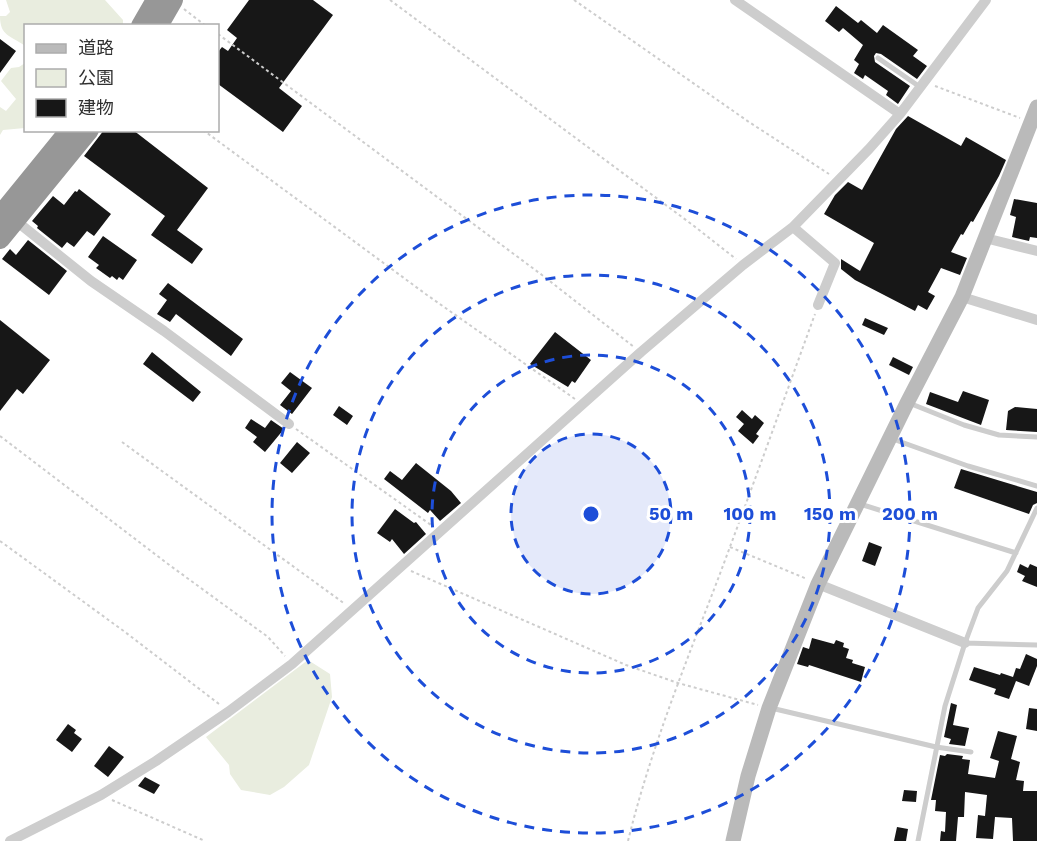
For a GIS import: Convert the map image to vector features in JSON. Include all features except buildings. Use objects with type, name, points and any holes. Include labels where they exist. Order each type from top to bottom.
[{"type":"highway","points":[[142,24],[156,0]]},
{"type":"highway","points":[[160,24],[176,3]]},
{"type":"highway","points":[[0,239],[8,218],[69,132]]},
{"type":"highway","points":[[8,218],[87,132]]},
{"type":"street","points":[[735,0],[900,114]]},
{"type":"street","points":[[10,841],[101,795],[228,712],[292,664],[641,352],[743,265],[793,227],[869,150],[900,114],[986,0]]},
{"type":"street","points":[[733,841],[748,776],[769,708],[818,584],[962,297],[1037,107]]},
{"type":"street","points":[[8,218],[289,424]]},
{"type":"street","points":[[793,227],[835,263],[818,305]]},
{"type":"street","points":[[985,238],[1037,251]]},
{"type":"street","points":[[962,297],[1037,320]]},
{"type":"street","points":[[818,584],[965,643]]},
{"type":"lane","points":[[878,58],[922,84]]},
{"type":"lane","points":[[907,403],[964,425],[999,435],[1037,437]]},
{"type":"lane","points":[[890,438],[968,466],[1037,486]]},
{"type":"lane","points":[[858,503],[1016,554]]},
{"type":"lane","points":[[918,841],[945,706],[965,643],[978,608],[1006,571],[1037,508]]},
{"type":"lane","points":[[965,643],[1037,645]]},
{"type":"lane","points":[[769,708],[936,747],[971,752]]},
{"type":"path","points":[[390,0],[743,265]]},
{"type":"path","points":[[574,0],[808,162],[839,180]]},
{"type":"path","points":[[176,3],[203,24]]},
{"type":"path","points":[[219,35],[542,275],[641,352]]},
{"type":"path","points":[[922,84],[1031,122]]},
{"type":"path","points":[[206,132],[427,295],[583,404]]},
{"type":"path","points":[[628,841],[640,790],[818,305]]},
{"type":"path","points":[[289,424],[440,532]]},
{"type":"path","points":[[0,436],[268,637],[292,664]]},
{"type":"path","points":[[122,442],[353,609]]},
{"type":"path","points":[[0,541],[134,639],[228,712]]},
{"type":"path","points":[[730,547],[818,584]]},
{"type":"path","points":[[401,566],[626,665],[678,683],[769,708]]},
{"type":"path","points":[[101,795],[205,841]]},
{"type":"path","points":[[190,841],[193,836]]},
{"type":"green space","points":[[6,0],[105,0],[123,20],[123,24],[24,24],[24,45],[7,35],[2,28],[0,16],[6,16],[10,12]]},
{"type":"green space","points":[[24,64],[24,128],[3,130],[0,135],[0,107],[6,111],[16,99],[1,81],[11,68]]},
{"type":"green space","points":[[308,660],[330,674],[332,697],[309,765],[284,787],[270,795],[241,790],[230,774],[229,765],[206,737]]}]
